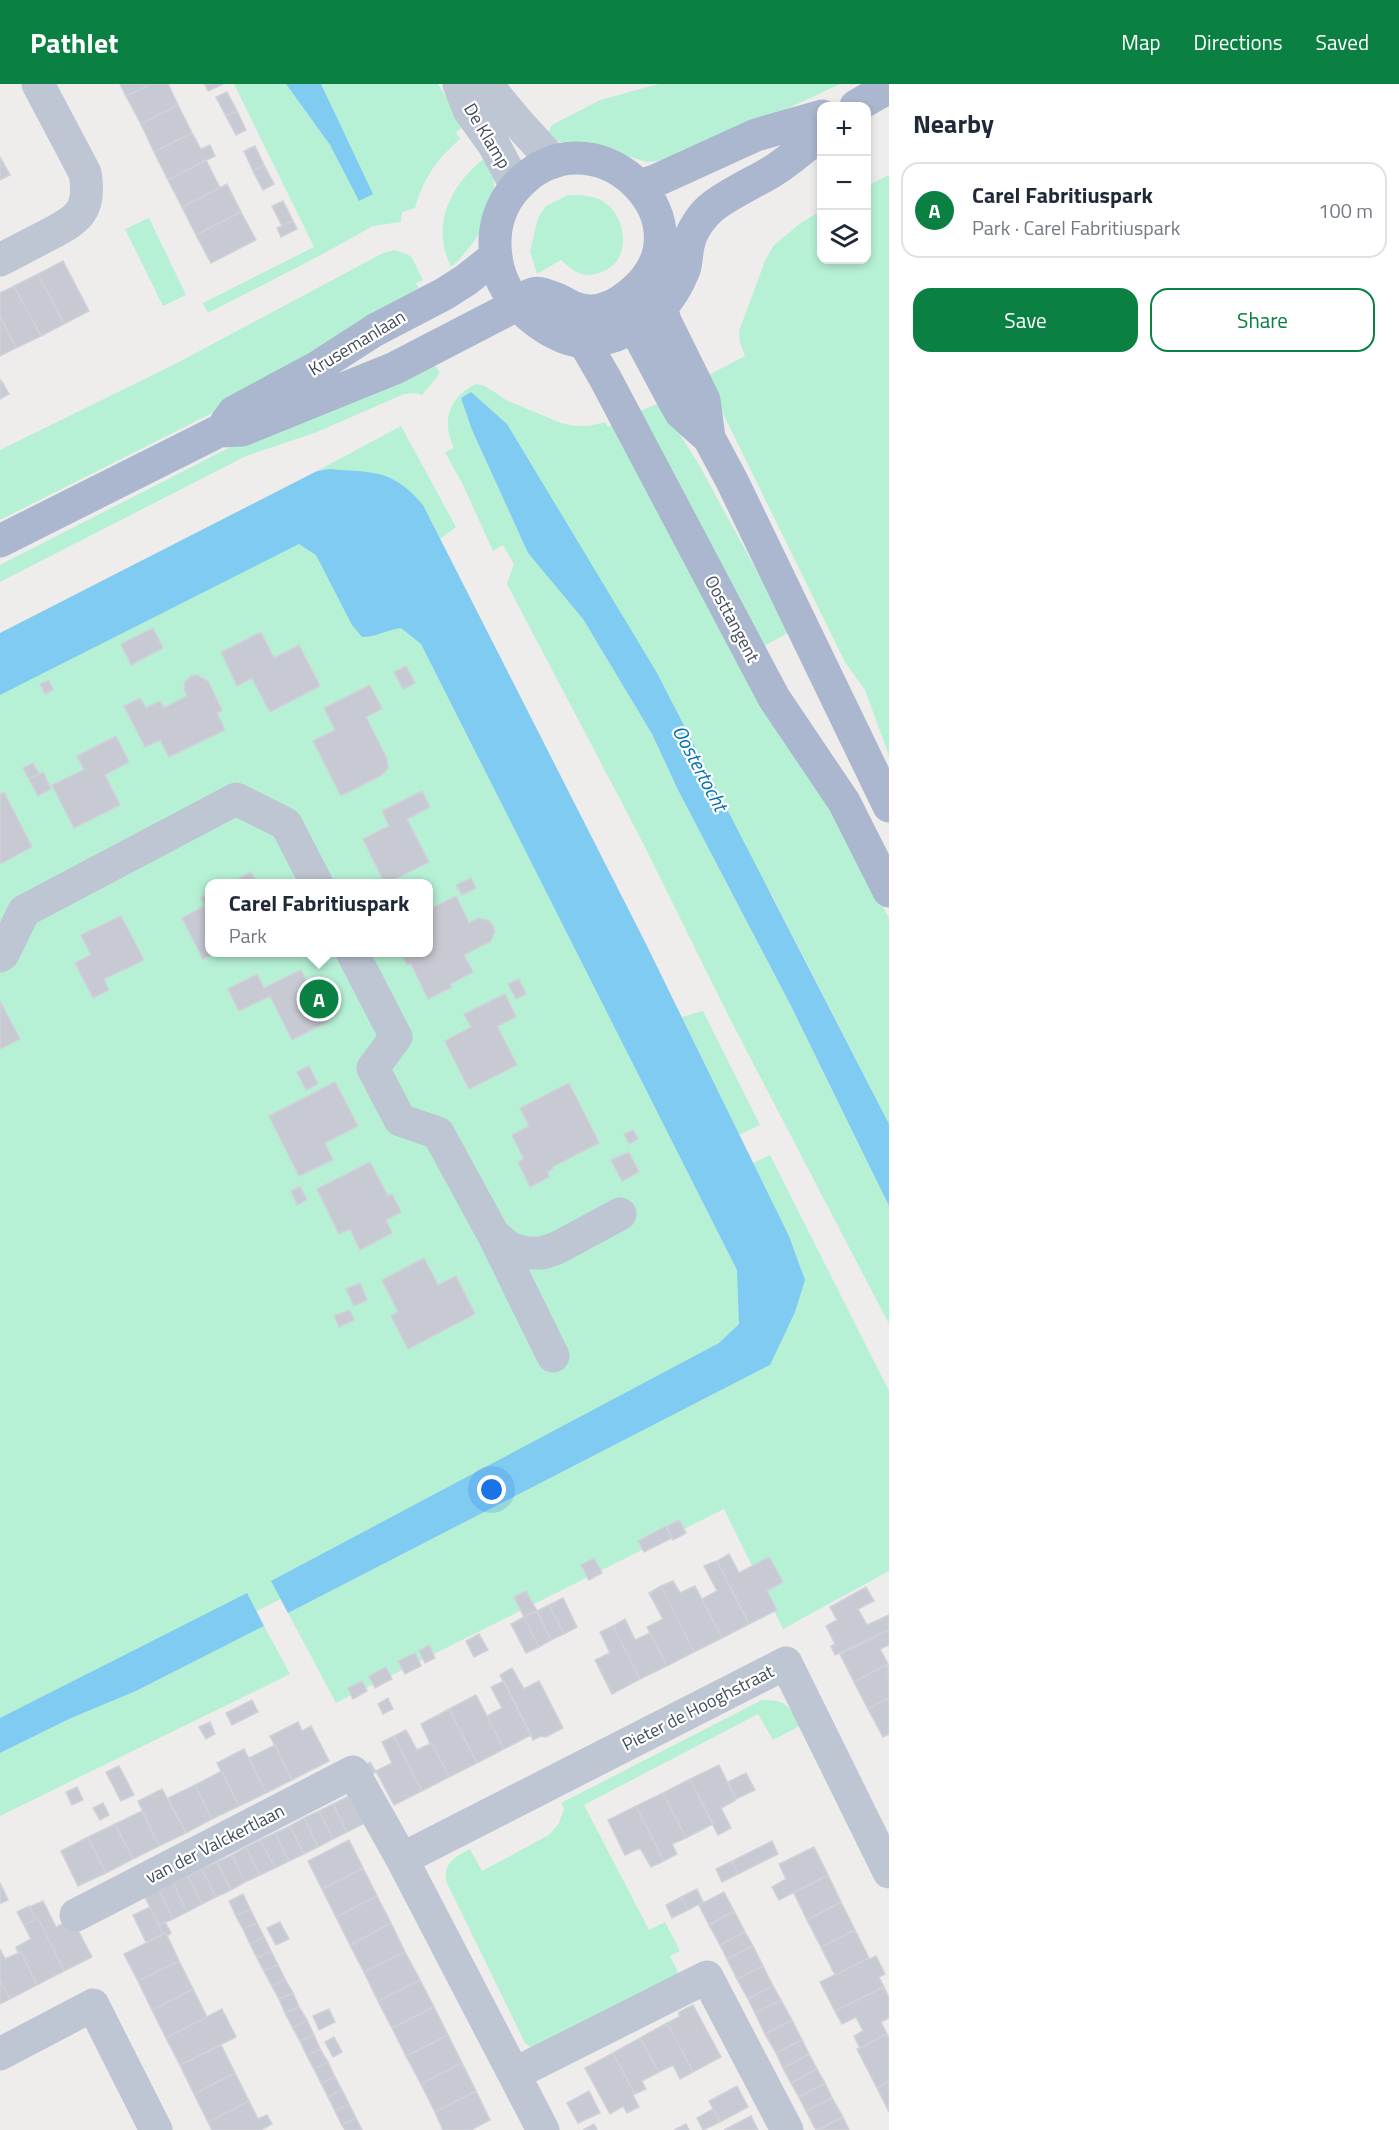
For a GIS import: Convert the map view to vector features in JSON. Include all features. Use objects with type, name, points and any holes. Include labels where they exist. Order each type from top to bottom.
[{"type":"main road","points":[[862,102],[889,87]]},
{"type":"main road","points":[[640,186],[756,135],[817,117]]},
{"type":"main road","points":[[817,137],[775,170],[711,207],[689,240],[684,270],[672,293],[642,309],[603,340],[584,342],[567,339],[532,319],[517,305],[499,274],[496,256],[495,237],[498,219],[505,202],[516,186],[534,172],[554,162],[591,159],[610,165],[626,174],[640,186],[652,203],[659,223],[661,244],[655,264],[644,282],[642,309],[642,340],[681,413],[709,438],[889,806]]},
{"type":"main road","name":"Krusemanlaan","points":[[219,431],[234,412],[316,368],[375,330],[444,294],[496,256]]},
{"type":"main road","points":[[517,305],[532,294],[541,293],[575,308],[593,311],[610,307],[642,309]]},
{"type":"main road","name":"Krusemanlaan","points":[[0,541],[219,431],[242,430],[370,379],[517,305]]},
{"type":"main road","name":"Oosttangent","points":[[584,342],[774,698],[844,802],[889,891]]},
{"type":"street","points":[[0,260],[70,225],[80,213],[86,199],[85,172],[38,84]]},
{"type":"street","name":"De Klamp","points":[[459,84],[469,110],[494,145],[516,186]]},
{"type":"street","name":"De Klamp","points":[[486,84],[554,162]]},
{"type":"street","points":[[0,956],[3,954],[12,908],[236,799],[286,824],[314,879]]},
{"type":"street","points":[[355,957],[396,1036],[373,1068],[400,1120],[438,1132],[493,1234],[553,1356]]},
{"type":"street","points":[[493,1234],[509,1248],[525,1253],[542,1253],[557,1248],[620,1214]]},
{"type":"street","name":"Pieter de Hooghstraat","points":[[402,1859],[786,1663],[889,1872]]},
{"type":"street","name":"van der Valckertlaan","points":[[76,1915],[353,1772],[402,1859]]},
{"type":"street","points":[[402,1859],[543,2130]]},
{"type":"street","points":[[514,2074],[707,1977],[787,2130]]},
{"type":"street","points":[[0,2054],[93,2005],[156,2130]]},
{"type":"green space","points":[[234,84],[286,84],[330,145],[359,201],[335,115],[321,84],[438,84],[464,126],[456,132],[460,139],[432,170],[415,208],[402,212],[401,222],[373,226],[208,313],[203,303],[314,247]]},
{"type":"green space","points":[[659,84],[840,84],[680,159],[646,162],[604,148],[570,146],[546,136],[552,125],[600,100]]},
{"type":"green space","points":[[487,156],[494,180],[491,207],[475,240],[451,267],[445,251],[443,235],[448,206],[463,179]]},
{"type":"green space","points":[[889,175],[889,756],[865,690],[845,662],[705,377],[745,356],[740,343],[739,331],[765,261],[773,246],[802,222],[817,213],[817,264],[871,264],[871,184]]},
{"type":"green space","points":[[568,195],[594,197],[608,205],[620,222],[623,232],[621,253],[609,268],[596,274],[581,274],[561,260],[537,274],[530,251],[538,218],[546,206]]},
{"type":"green space","points":[[149,218],[186,295],[163,306],[125,229]]},
{"type":"green space","points":[[395,250],[411,256],[423,280],[416,283],[422,294],[234,402],[0,520],[0,450],[179,362],[383,253]]},
{"type":"green space","points":[[431,360],[440,373],[422,395],[404,394],[317,432],[246,456],[0,582],[0,565],[252,436]]},
{"type":"green space","points":[[476,384],[485,386],[508,401],[561,423],[589,426],[605,422],[608,427],[617,422],[821,790],[889,918],[889,1124],[773,897],[471,393],[461,398],[472,430],[528,553],[583,619],[652,734],[678,790],[791,1006],[889,1206],[889,1324],[726,1011],[643,843],[507,584],[514,564],[503,545],[493,551],[445,452],[454,448],[448,428],[450,411],[459,396]]},
{"type":"green space","points":[[660,403],[698,463],[790,632],[758,649],[635,413]]},
{"type":"green space","points":[[401,426],[456,527],[440,539],[423,505],[329,469],[317,471]]},
{"type":"green space","points":[[342,482],[805,1280],[789,1236],[753,1163],[770,1155],[889,1391],[889,1571],[783,1629],[724,1509],[336,1703],[288,1613],[770,1365],[770,1362],[0,1735],[0,664]]},
{"type":"green space","points":[[703,1011],[760,1125],[739,1135],[682,1017]]},
{"type":"green space","points":[[264,1626],[290,1674],[0,1816],[0,1753],[69,1719],[136,1691]]},
{"type":"green space","points":[[762,1700],[777,1701],[786,1705],[800,1726],[773,1740],[758,1714],[584,1805],[649,1930],[665,1922],[680,1951],[670,1956],[680,1976],[534,2049],[525,2043],[446,1881],[449,1865],[455,1858],[470,1849],[482,1871],[549,1835],[559,1823],[564,1809],[561,1803]]},
{"type":"water","points":[[286,84],[321,84],[373,194],[359,201],[330,145]]},
{"type":"water","name":"Oostertocht","points":[[471,392],[507,424],[657,673],[889,1124],[889,1206],[791,1006],[678,790],[652,734],[583,619],[528,553],[472,430],[461,398]]},
{"type":"water","points":[[329,469],[387,477],[406,488],[423,505],[645,942],[789,1236],[805,1280],[795,1312],[770,1365],[288,1613],[271,1581],[719,1343],[739,1324],[737,1270],[421,644],[401,628],[362,637],[352,625],[316,555],[299,544],[0,695],[0,633],[317,471]]},
{"type":"water","points":[[247,1593],[264,1626],[136,1691],[69,1719],[0,1753],[0,1718]]},
{"type":"building","points":[[120,84],[151,84],[126,96]]},
{"type":"building","points":[[151,84],[168,84],[178,105],[141,124],[126,96]]},
{"type":"building","points":[[205,84],[223,84],[208,91]]},
{"type":"building","points":[[227,92],[237,111],[226,116],[216,97]]},
{"type":"building","points":[[178,105],[192,133],[154,152],[141,124]]},
{"type":"building","points":[[237,111],[246,130],[236,135],[226,116]]},
{"type":"building","points":[[192,133],[201,149],[210,145],[215,156],[168,180],[154,152]]},
{"type":"building","points":[[255,146],[264,165],[253,171],[244,151]]},
{"type":"building","points":[[0,157],[10,175],[0,180]]},
{"type":"building","points":[[206,160],[220,188],[182,207],[168,180]]},
{"type":"building","points":[[264,165],[274,184],[263,190],[253,171]]},
{"type":"building","points":[[227,184],[241,212],[196,235],[182,207]]},
{"type":"building","points":[[283,201],[293,221],[282,226],[272,206]]},
{"type":"building","points":[[241,212],[256,240],[211,263],[196,235]]},
{"type":"building","points":[[293,221],[297,229],[281,237],[277,228]]},
{"type":"building","points":[[63,261],[89,311],[64,324],[38,274]]},
{"type":"building","points":[[38,274],[64,324],[41,336],[14,286]]},
{"type":"building","points":[[14,286],[41,336],[16,348],[0,316],[0,293]]},
{"type":"building","points":[[0,316],[16,348],[0,356]]},
{"type":"building","points":[[0,381],[9,394],[0,399]]},
{"type":"building","points":[[153,628],[163,648],[131,665],[121,644]]},
{"type":"building","points":[[261,632],[274,658],[299,645],[320,686],[270,712],[252,678],[237,686],[221,652]]},
{"type":"building","points":[[406,666],[415,683],[403,689],[394,672]]},
{"type":"building","points":[[197,675],[208,681],[222,710],[217,713],[225,730],[169,757],[160,740],[145,747],[124,706],[140,698],[146,708],[160,701],[164,708],[187,696],[184,689],[185,682],[191,676]]},
{"type":"building","points":[[49,680],[53,690],[45,694],[40,684]]},
{"type":"building","points":[[370,685],[382,709],[366,717],[387,759],[388,768],[382,775],[341,796],[313,741],[335,730],[324,708]]},
{"type":"building","points":[[116,736],[129,762],[105,775],[120,805],[74,828],[52,785],[84,770],[77,756]]},
{"type":"building","points":[[33,763],[39,774],[29,779],[23,768]]},
{"type":"building","points":[[43,772],[51,789],[38,796],[29,779]]},
{"type":"building","points":[[422,791],[430,807],[407,819],[429,862],[395,879],[383,879],[363,839],[389,826],[382,811]]},
{"type":"building","points":[[4,792],[32,847],[0,864],[0,794]]},
{"type":"building","points":[[251,872],[254,879],[238,879]]},
{"type":"building","points":[[471,878],[476,888],[462,895],[456,885]]},
{"type":"building","points":[[456,896],[469,923],[479,918],[490,921],[495,930],[491,941],[464,955],[473,972],[450,984],[452,987],[428,999],[411,964],[407,965],[403,957],[433,957],[433,908]]},
{"type":"building","points":[[205,906],[207,957],[203,959],[182,918]]},
{"type":"building","points":[[121,916],[144,960],[104,979],[109,990],[93,998],[75,963],[91,955],[81,935]]},
{"type":"building","points":[[301,970],[327,1022],[292,1040],[270,996],[239,1011],[228,989],[257,974],[264,988]]},
{"type":"building","points":[[519,979],[526,994],[516,999],[508,984]]},
{"type":"building","points":[[505,994],[516,1017],[497,1026],[517,1065],[469,1089],[445,1041],[471,1027],[464,1014]]},
{"type":"building","points":[[0,1001],[20,1039],[0,1049]]},
{"type":"building","points":[[309,1066],[318,1084],[306,1090],[297,1072]]},
{"type":"building","points":[[335,1082],[358,1126],[325,1143],[333,1160],[299,1176],[269,1116]]},
{"type":"building","points":[[569,1083],[599,1143],[552,1167],[553,1169],[547,1172],[549,1177],[530,1187],[518,1162],[524,1159],[512,1135],[529,1126],[520,1108]]},
{"type":"building","points":[[633,1130],[638,1139],[629,1144],[624,1134]]},
{"type":"building","points":[[629,1152],[639,1172],[622,1181],[611,1160]]},
{"type":"building","points":[[370,1162],[388,1196],[392,1194],[401,1212],[386,1220],[392,1233],[360,1250],[350,1229],[339,1234],[317,1189]]},
{"type":"building","points":[[300,1186],[307,1200],[297,1205],[291,1191]]},
{"type":"building","points":[[424,1258],[438,1285],[456,1276],[475,1314],[408,1349],[391,1316],[398,1312],[382,1280]]},
{"type":"building","points":[[360,1283],[367,1300],[354,1306],[346,1289]]},
{"type":"building","points":[[350,1310],[354,1320],[339,1327],[334,1316]]},
{"type":"building","points":[[679,1520],[686,1533],[673,1540],[666,1527]]},
{"type":"building","points":[[666,1526],[672,1538],[644,1552],[638,1541]]},
{"type":"building","points":[[729,1554],[739,1573],[769,1557],[783,1582],[767,1591],[777,1610],[749,1624],[717,1561]]},
{"type":"building","points":[[594,1558],[602,1573],[589,1580],[581,1565]]},
{"type":"building","points":[[717,1561],[749,1624],[722,1638],[702,1599],[717,1591],[704,1566]]},
{"type":"building","points":[[673,1581],[680,1593],[695,1586],[722,1638],[694,1652],[661,1586]]},
{"type":"building","points":[[661,1586],[694,1652],[667,1666],[647,1627],[663,1619],[649,1593]]},
{"type":"building","points":[[866,1587],[874,1601],[858,1609],[867,1625],[889,1615],[889,1630],[835,1655],[831,1646],[835,1644],[826,1626],[837,1620],[830,1607]]},
{"type":"building","points":[[526,1591],[537,1611],[524,1617],[514,1597]]},
{"type":"building","points":[[563,1598],[577,1627],[564,1634],[549,1605]]},
{"type":"building","points":[[549,1605],[564,1634],[551,1640],[537,1611]]},
{"type":"building","points":[[537,1611],[551,1640],[539,1647],[524,1617]]},
{"type":"building","points":[[524,1617],[539,1647],[526,1653],[511,1624]]},
{"type":"building","points":[[625,1619],[635,1640],[650,1633],[667,1666],[640,1679],[613,1626]]},
{"type":"building","points":[[613,1626],[640,1679],[612,1694],[595,1660],[610,1653],[600,1632]]},
{"type":"building","points":[[889,1630],[889,1645],[880,1649],[888,1664],[854,1682],[840,1654]]},
{"type":"building","points":[[479,1634],[488,1650],[474,1657],[466,1641]]},
{"type":"building","points":[[429,1645],[435,1658],[425,1663],[419,1651]]},
{"type":"building","points":[[415,1653],[421,1666],[405,1674],[398,1661]]},
{"type":"building","points":[[888,1664],[889,1698],[868,1709],[854,1682]]},
{"type":"building","points":[[386,1667],[392,1679],[375,1688],[369,1676]]},
{"type":"building","points":[[512,1668],[524,1689],[539,1681],[563,1728],[546,1737],[541,1736],[533,1740],[500,1675]]},
{"type":"building","points":[[362,1681],[367,1691],[353,1699],[348,1688]]},
{"type":"building","points":[[504,1681],[531,1735],[504,1749],[487,1716],[502,1708],[491,1687]]},
{"type":"building","points":[[476,1695],[504,1749],[477,1763],[449,1709]]},
{"type":"building","points":[[388,1698],[393,1709],[383,1714],[378,1704]]},
{"type":"building","points":[[889,1698],[889,1734],[883,1737],[868,1709]]},
{"type":"building","points":[[252,1700],[258,1712],[232,1725],[226,1713]]},
{"type":"building","points":[[449,1709],[477,1763],[449,1777],[421,1724]]},
{"type":"building","points":[[210,1722],[215,1734],[206,1739],[199,1727]]},
{"type":"building","points":[[298,1722],[302,1731],[311,1726],[329,1761],[292,1780],[270,1736]]},
{"type":"building","points":[[406,1730],[417,1750],[432,1743],[449,1777],[422,1791],[394,1736]]},
{"type":"building","points":[[394,1736],[422,1791],[394,1805],[376,1771],[392,1763],[382,1742]]},
{"type":"building","points":[[275,1745],[292,1780],[266,1793],[249,1758]]},
{"type":"building","points":[[244,1749],[266,1793],[239,1806],[217,1763]]},
{"type":"building","points":[[370,1762],[376,1772],[369,1776],[364,1766]]},
{"type":"building","points":[[719,1765],[736,1800],[721,1808],[731,1828],[718,1835],[690,1779]]},
{"type":"building","points":[[119,1766],[134,1795],[121,1801],[106,1772]]},
{"type":"building","points":[[222,1771],[239,1806],[212,1819],[195,1785]]},
{"type":"building","points":[[746,1773],[755,1790],[736,1799],[728,1782]]},
{"type":"building","points":[[690,1779],[713,1824],[686,1838],[663,1793]]},
{"type":"building","points":[[195,1785],[212,1819],[186,1833],[168,1798]]},
{"type":"building","points":[[77,1787],[83,1800],[72,1805],[66,1792]]},
{"type":"building","points":[[162,1789],[186,1833],[159,1846],[138,1801]]},
{"type":"building","points":[[663,1793],[686,1838],[672,1844],[677,1854],[664,1861],[636,1806]]},
{"type":"building","points":[[349,1796],[363,1824],[347,1832],[333,1804]]},
{"type":"building","points":[[103,1803],[109,1815],[100,1820],[93,1808]]},
{"type":"building","points":[[333,1804],[347,1832],[333,1839],[319,1811]]},
{"type":"building","points":[[636,1806],[664,1861],[651,1867],[640,1848],[625,1855],[608,1820]]},
{"type":"building","points":[[142,1811],[159,1846],[133,1859],[115,1824]]},
{"type":"building","points":[[319,1811],[333,1839],[318,1847],[304,1818]]},
{"type":"building","points":[[304,1818],[318,1847],[304,1854],[290,1826]]},
{"type":"building","points":[[115,1824],[133,1859],[106,1873],[88,1837]]},
{"type":"building","points":[[290,1826],[304,1854],[289,1861],[275,1833]]},
{"type":"building","points":[[275,1833],[289,1861],[275,1868],[260,1840]]},
{"type":"building","points":[[88,1837],[106,1873],[78,1886],[61,1851]]},
{"type":"building","points":[[260,1840],[275,1868],[260,1875],[246,1847]]},
{"type":"building","points":[[349,1840],[363,1868],[322,1889],[308,1861]]},
{"type":"building","points":[[772,1841],[778,1854],[738,1874],[732,1861]]},
{"type":"building","points":[[246,1847],[260,1875],[245,1882],[232,1855]]},
{"type":"building","points":[[814,1847],[828,1875],[779,1900],[772,1887],[786,1879],[779,1864]]},
{"type":"building","points":[[232,1855],[245,1882],[231,1890],[217,1862]]},
{"type":"building","points":[[732,1861],[738,1874],[722,1882],[716,1869]]},
{"type":"building","points":[[217,1862],[231,1890],[216,1897],[202,1869]]},
{"type":"building","points":[[363,1868],[377,1896],[336,1917],[322,1889]]},
{"type":"building","points":[[202,1869],[216,1897],[202,1904],[188,1876]]},
{"type":"building","points":[[828,1875],[841,1902],[807,1920],[794,1893]]},
{"type":"building","points":[[188,1876],[202,1904],[187,1912],[173,1883]]},
{"type":"building","points":[[0,1883],[8,1900],[0,1904]]},
{"type":"building","points":[[173,1883],[187,1912],[173,1919],[159,1890]]},
{"type":"building","points":[[697,1889],[703,1902],[688,1910],[681,1897]]},
{"type":"building","points":[[159,1890],[173,1919],[159,1925],[145,1897]]},
{"type":"building","points":[[724,1892],[734,1911],[709,1925],[699,1905]]},
{"type":"building","points":[[243,1894],[250,1909],[236,1916],[229,1901]]},
{"type":"building","points":[[377,1896],[391,1923],[350,1945],[336,1917]]},
{"type":"building","points":[[681,1897],[688,1910],[672,1918],[666,1905]]},
{"type":"building","points":[[43,1901],[56,1927],[72,1919],[92,1957],[64,1971],[38,1918],[36,1919],[29,1907]]},
{"type":"building","points":[[841,1902],[855,1930],[821,1947],[807,1920]]},
{"type":"building","points":[[29,1906],[36,1919],[24,1925],[17,1912]]},
{"type":"building","points":[[150,1907],[163,1934],[146,1942],[133,1915]]},
{"type":"building","points":[[250,1909],[257,1923],[243,1929],[236,1916]]},
{"type":"building","points":[[734,1911],[745,1932],[720,1945],[709,1925]]},
{"type":"building","points":[[38,1918],[64,1971],[37,1985],[21,1952],[18,1952],[16,1947],[31,1939],[24,1925]]},
{"type":"building","points":[[165,1922],[171,1933],[167,1936],[166,1933],[163,1934],[159,1925]]},
{"type":"building","points":[[280,1922],[289,1939],[276,1945],[267,1928]]},
{"type":"building","points":[[257,1923],[264,1937],[250,1944],[243,1929]]},
{"type":"building","points":[[391,1923],[405,1952],[364,1972],[350,1945]]},
{"type":"building","points":[[855,1930],[869,1958],[835,1975],[821,1947]]},
{"type":"building","points":[[745,1932],[753,1946],[727,1959],[720,1945]]},
{"type":"building","points":[[166,1933],[179,1961],[138,1981],[124,1954]]},
{"type":"building","points":[[264,1937],[271,1951],[257,1958],[250,1944]]},
{"type":"building","points":[[753,1946],[763,1966],[737,1979],[727,1959]]},
{"type":"building","points":[[0,1949],[5,1959],[21,1952],[37,1985],[10,1999],[0,1980]]},
{"type":"building","points":[[271,1951],[278,1965],[264,1971],[257,1958]]},
{"type":"building","points":[[405,1952],[420,1980],[378,2001],[364,1972]]},
{"type":"building","points":[[876,1956],[885,1974],[879,1977],[884,1987],[835,2011],[820,1982]]},
{"type":"building","points":[[179,1961],[193,1989],[152,2010],[138,1981]]},
{"type":"building","points":[[278,1965],[285,1979],[272,1986],[264,1971]]},
{"type":"building","points":[[763,1966],[773,1986],[748,1999],[737,1979]]},
{"type":"building","points":[[285,1979],[293,1993],[279,1999],[272,1986]]},
{"type":"building","points":[[0,1980],[10,1999],[0,2004]]},
{"type":"building","points":[[420,1980],[434,2007],[392,2028],[378,2001]]},
{"type":"building","points":[[773,1986],[781,2000],[755,2013],[748,1999]]},
{"type":"building","points":[[884,1987],[889,1998],[889,2018],[881,2022],[887,2034],[860,2048],[854,2036],[863,2031],[856,2017],[842,2024],[835,2011]]},
{"type":"building","points":[[193,1989],[207,2017],[166,2038],[152,2010]]},
{"type":"building","points":[[293,1993],[299,2007],[285,2013],[279,1999]]},
{"type":"building","points":[[781,2000],[792,2020],[765,2034],[755,2013]]},
{"type":"building","points":[[693,2005],[721,2057],[693,2072],[667,2023],[679,2017],[679,2012]]},
{"type":"building","points":[[299,2007],[307,2020],[293,2028],[285,2013]]},
{"type":"building","points":[[434,2007],[448,2035],[406,2056],[392,2028]]},
{"type":"building","points":[[222,2009],[236,2037],[180,2065],[166,2038]]},
{"type":"building","points":[[329,2009],[335,2022],[319,2030],[313,2016]]},
{"type":"building","points":[[307,2020],[314,2035],[300,2041],[293,2028]]},
{"type":"building","points":[[792,2020],[802,2040],[776,2053],[765,2034]]},
{"type":"building","points":[[667,2023],[693,2072],[680,2079],[673,2065],[659,2072],[640,2038]]},
{"type":"building","points":[[887,2034],[889,2038],[889,2081],[877,2088],[857,2049]]},
{"type":"building","points":[[314,2035],[320,2049],[307,2056],[300,2041]]},
{"type":"building","points":[[448,2035],[462,2063],[421,2084],[406,2056]]},
{"type":"building","points":[[334,2037],[342,2052],[333,2057],[325,2042]]},
{"type":"building","points":[[640,2038],[659,2072],[642,2081],[646,2089],[635,2094],[613,2053]]},
{"type":"building","points":[[802,2040],[809,2054],[783,2068],[776,2053]]},
{"type":"building","points":[[221,2045],[235,2073],[194,2094],[180,2065]]},
{"type":"building","points":[[320,2049],[328,2062],[314,2069],[307,2056]]},
{"type":"building","points":[[613,2053],[635,2094],[633,2095],[639,2107],[627,2113],[623,2106],[610,2114],[585,2068]]},
{"type":"building","points":[[809,2054],[817,2069],[791,2083],[783,2068]]},
{"type":"building","points":[[328,2062],[335,2077],[321,2083],[314,2069]]},
{"type":"building","points":[[462,2063],[476,2091],[435,2112],[421,2084]]},
{"type":"building","points":[[817,2069],[825,2083],[799,2097],[791,2083]]},
{"type":"building","points":[[235,2073],[249,2101],[208,2122],[194,2094]]},
{"type":"building","points":[[335,2077],[342,2090],[328,2097],[321,2083]]},
{"type":"building","points":[[889,2081],[889,2112],[877,2088]]},
{"type":"building","points":[[825,2083],[832,2098],[806,2111],[799,2097]]},
{"type":"building","points":[[737,2086],[748,2107],[720,2122],[709,2101]]},
{"type":"building","points":[[342,2090],[349,2104],[335,2111],[328,2097]]},
{"type":"building","points":[[476,2091],[490,2120],[471,2130],[443,2130],[435,2112]]},
{"type":"building","points":[[589,2091],[600,2113],[578,2123],[567,2103]]},
{"type":"building","points":[[832,2098],[843,2117],[816,2130],[806,2111]]},
{"type":"building","points":[[249,2101],[258,2119],[267,2115],[272,2124],[261,2130],[212,2130],[208,2122]]},
{"type":"building","points":[[349,2104],[356,2118],[342,2125],[335,2111]]},
{"type":"building","points":[[713,2109],[720,2122],[703,2130],[697,2118]]},
{"type":"building","points":[[751,2116],[758,2130],[724,2130]]},
{"type":"building","points":[[843,2117],[849,2130],[819,2130]]},
{"type":"building","points":[[356,2118],[362,2130],[345,2130],[342,2125]]},
{"type":"building","points":[[594,2124],[597,2130],[583,2130]]},
{"type":"building","points":[[686,2124],[689,2130],[674,2130]]},
{"type":"place","name":"Carel Fabritiuspark","points":[[319,999]]}]
